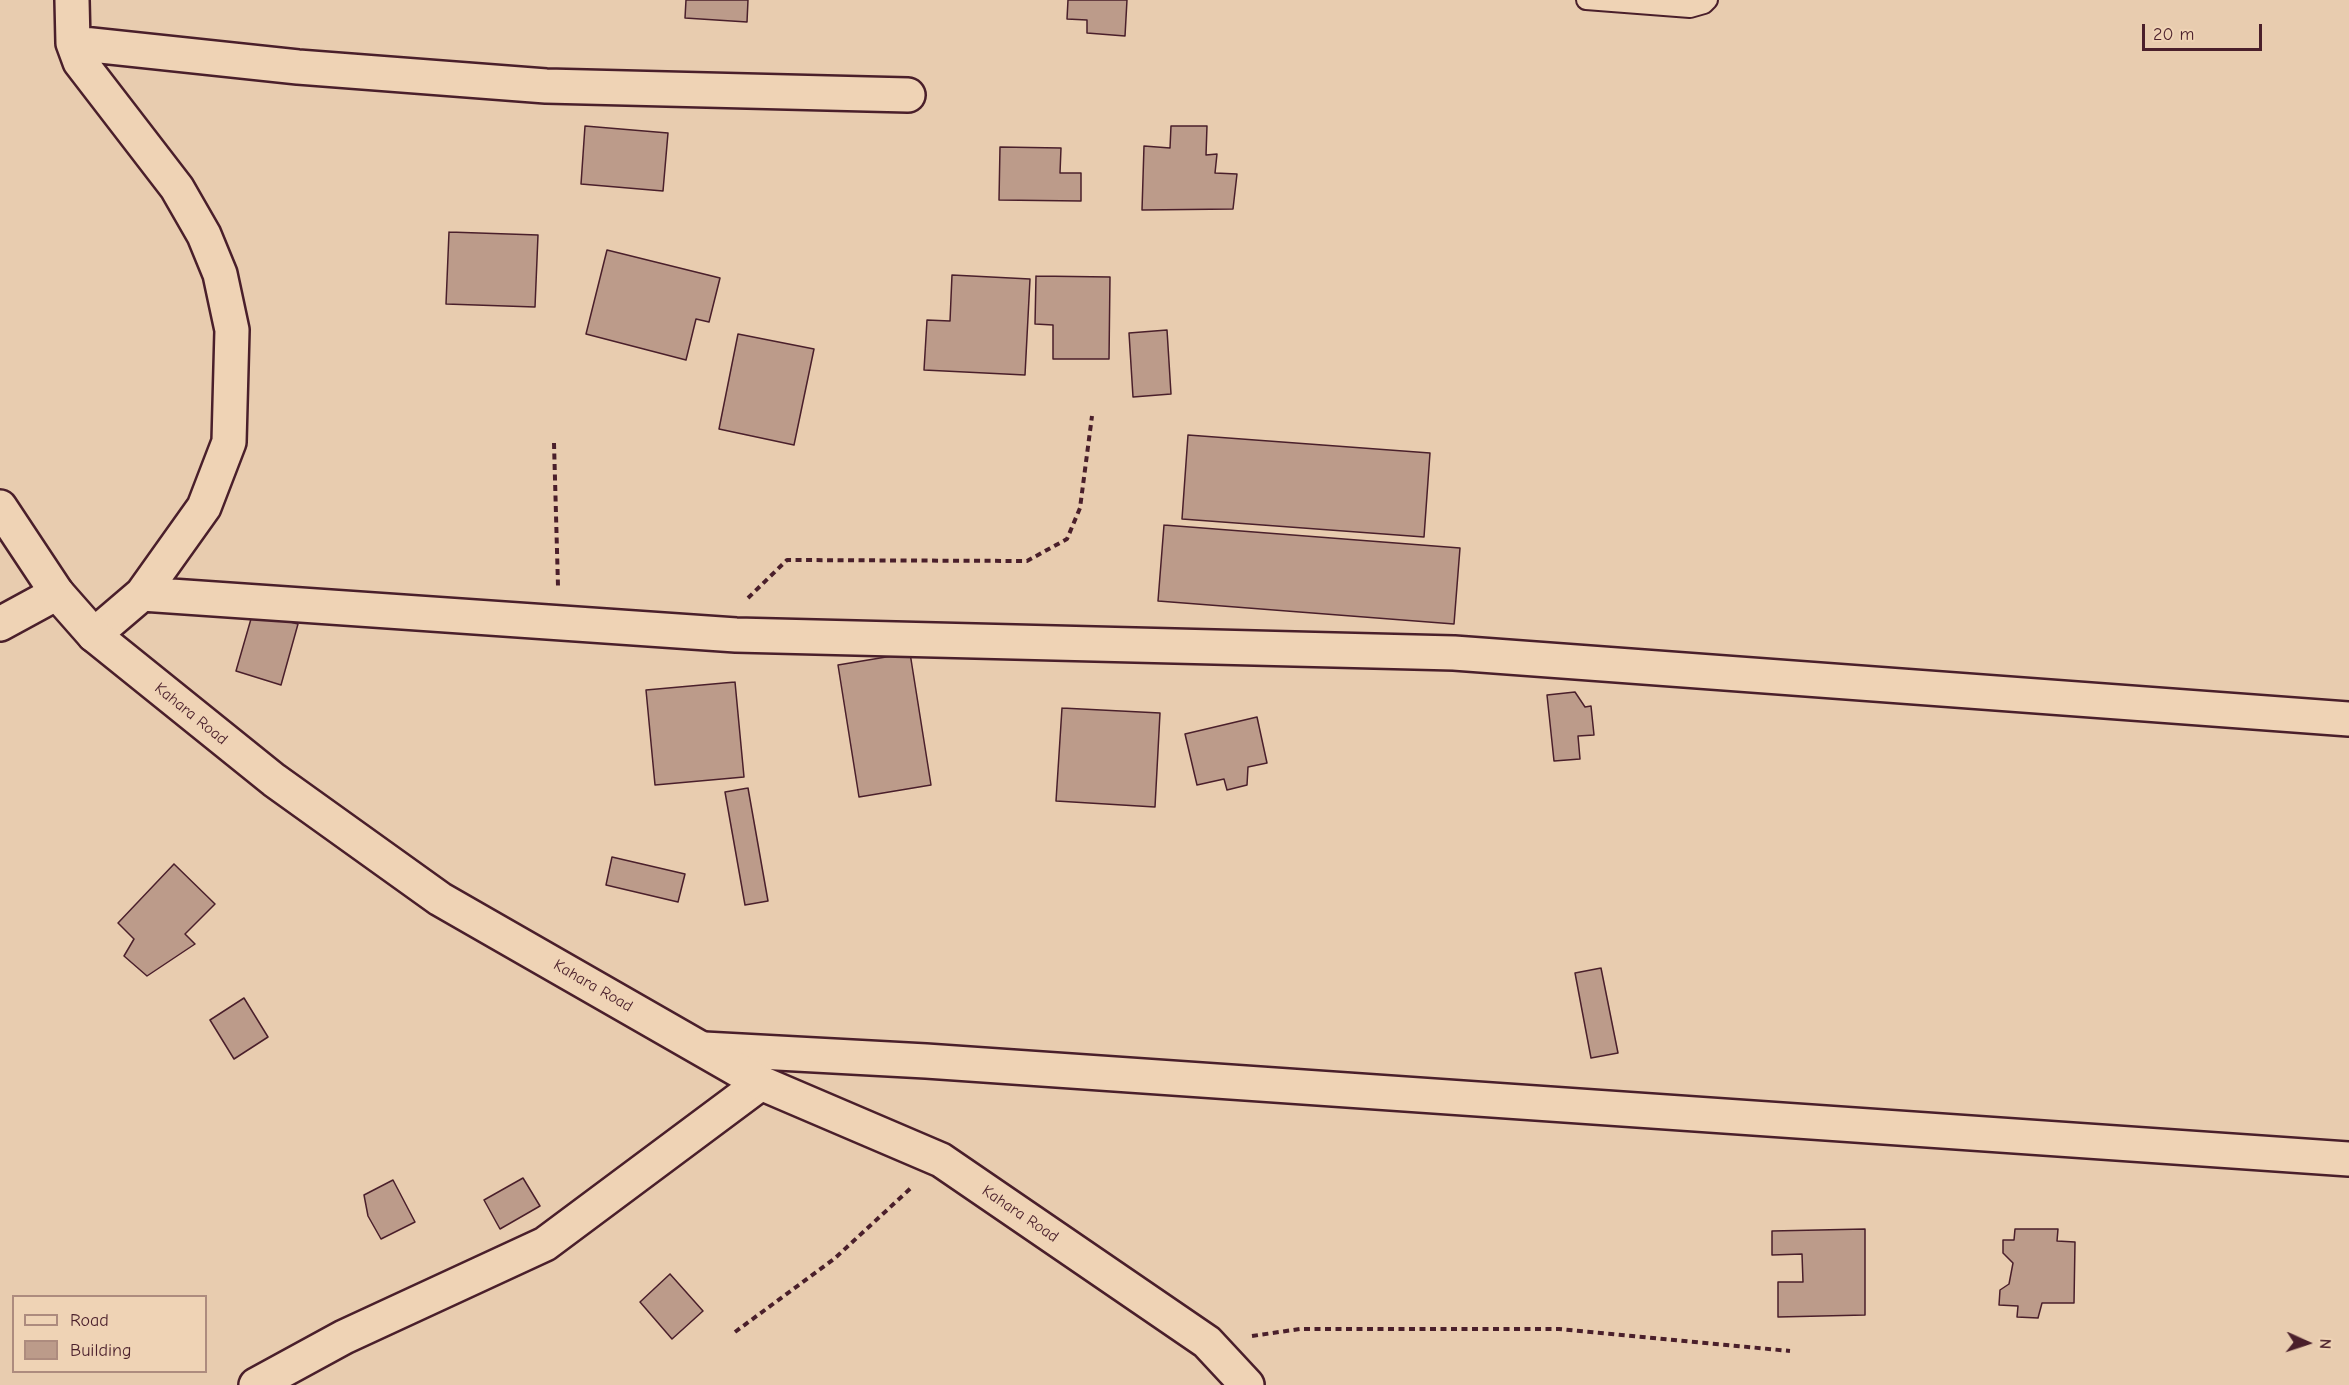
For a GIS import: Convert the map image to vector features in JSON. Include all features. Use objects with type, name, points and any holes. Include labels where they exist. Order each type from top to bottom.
[{"type":"street","points":[[72,0],[73,43],[80,62],[177,189],[204,235],[220,274],[232,330],[229,442],[204,507],[142,594],[94,635]]},
{"type":"street","points":[[73,43],[298,67],[546,86],[908,95]]},
{"type":"street","name":"Kahara Road","points":[[0,507],[57,592],[94,635],[274,780],[440,899],[761,1083],[941,1160],[1207,1342],[1247,1385]]},
{"type":"street","points":[[0,624],[57,592]]},
{"type":"street","points":[[142,594],[736,635],[1454,653],[2349,719]]},
{"type":"street","points":[[704,1049],[949,1062],[2349,1158]]},
{"type":"street","points":[[256,1385],[344,1337],[545,1244],[761,1083]]},
{"type":"lane","points":[[1586,0],[1690,8],[1704,4],[1708,0]]},
{"type":"path","points":[[736,635],[743,603],[787,560],[1027,561],[1067,539],[1080,508],[1092,416]]},
{"type":"path","points":[[554,443],[559,623]]},
{"type":"path","points":[[735,1332],[834,1259],[941,1160]]},
{"type":"path","points":[[1207,1342],[1300,1329],[1558,1329],[1790,1351]]},
{"type":"building","points":[[686,0],[748,0],[747,22],[685,18]]},
{"type":"building","points":[[1068,0],[1127,0],[1125,36],[1087,33],[1087,20],[1067,19]]},
{"type":"building","points":[[585,126],[668,133],[663,191],[581,184]]},
{"type":"building","points":[[1171,126],[1207,126],[1206,155],[1217,154],[1215,173],[1237,174],[1233,209],[1142,210],[1144,146],[1170,148]]},
{"type":"building","points":[[1000,147],[1061,148],[1060,173],[1081,173],[1081,201],[999,200]]},
{"type":"building","points":[[449,232],[538,235],[535,307],[446,304]]},
{"type":"building","points":[[607,250],[720,278],[709,322],[696,319],[686,360],[586,334]]},
{"type":"building","points":[[952,275],[1030,279],[1025,375],[924,370],[927,320],[950,321]]},
{"type":"building","points":[[1036,276],[1110,277],[1109,359],[1053,359],[1053,325],[1035,324]]},
{"type":"building","points":[[1167,330],[1171,394],[1133,397],[1129,333]]},
{"type":"building","points":[[738,334],[814,349],[794,445],[719,429]]},
{"type":"building","points":[[1188,435],[1430,453],[1424,537],[1182,519]]},
{"type":"building","points":[[1164,525],[1460,548],[1454,624],[1158,601]]},
{"type":"building","points":[[253,612],[298,624],[281,685],[236,671]]},
{"type":"building","points":[[910,653],[931,785],[859,797],[838,665]]},
{"type":"building","points":[[735,682],[744,777],[655,785],[646,690]]},
{"type":"building","points":[[1575,692],[1585,707],[1591,706],[1594,735],[1578,736],[1580,759],[1554,761],[1547,695]]},
{"type":"building","points":[[1062,708],[1160,713],[1155,807],[1056,801]]},
{"type":"building","points":[[1257,717],[1267,763],[1248,767],[1247,785],[1227,790],[1224,779],[1197,785],[1185,734]]},
{"type":"building","points":[[748,788],[768,901],[745,905],[725,792]]},
{"type":"building","points":[[612,857],[685,874],[678,902],[606,885]]},
{"type":"building","points":[[174,864],[215,904],[185,934],[195,944],[147,976],[124,956],[134,939],[118,923]]},
{"type":"building","points":[[1601,968],[1618,1053],[1591,1058],[1575,973]]},
{"type":"building","points":[[244,998],[268,1037],[234,1059],[210,1020]]},
{"type":"building","points":[[523,1178],[540,1206],[500,1229],[484,1200]]},
{"type":"building","points":[[393,1180],[415,1222],[381,1239],[368,1216],[364,1195]]},
{"type":"building","points":[[1865,1229],[1865,1315],[1778,1317],[1778,1282],[1803,1282],[1802,1254],[1772,1255],[1772,1231]]},
{"type":"building","points":[[2015,1229],[2058,1229],[2057,1241],[2075,1242],[2074,1303],[2042,1303],[2038,1318],[2017,1317],[2018,1306],[1999,1305],[2000,1290],[2009,1284],[2013,1263],[2003,1253],[2003,1240],[2014,1240]]},
{"type":"building","points":[[670,1274],[703,1311],[672,1339],[640,1302]]}]
